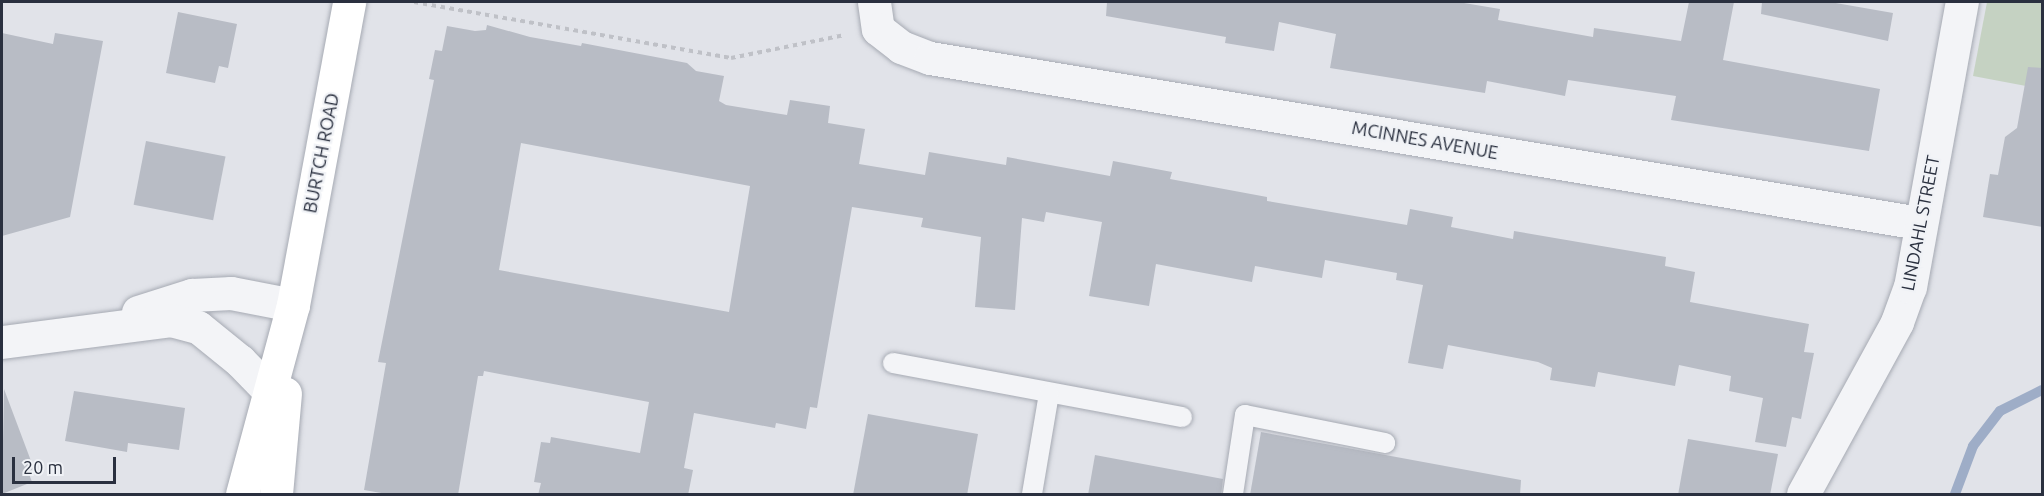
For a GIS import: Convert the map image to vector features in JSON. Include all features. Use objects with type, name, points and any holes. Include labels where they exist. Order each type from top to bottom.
[{"type":"main road","name":"BURTCH ROAD","points":[[242,495],[293,305],[349,2]]},
{"type":"main road","name":"BURTCH ROAD","points":[[276,495],[293,305]]},
{"type":"street","name":"LINDAHL STREET","points":[[1803,495],[1897,322],[1910,287],[1919,223],[1962,2]]},
{"type":"street","name":"MCINNES AVENUE","points":[[876,15],[901,47],[930,58],[1919,223]]},
{"type":"street","points":[[79,330],[192,295],[231,293],[293,305]]},
{"type":"street","points":[[2,342],[79,330],[171,320],[198,327],[222,344],[270,392]]},
{"type":"lane","points":[[893,363],[1049,394],[1182,417]]},
{"type":"lane","points":[[1032,495],[1049,394]]},
{"type":"lane","points":[[1233,495],[1245,415],[1385,443]]},
{"type":"path","points":[[414,2],[730,58],[876,15]]},
{"type":"green space","points":[[1987,2],[2042,2],[2042,89],[1973,76]]},
{"type":"building","points":[[1107,2],[1458,2],[1500,9],[1498,20],[1593,37],[1594,28],[1681,41],[1689,2],[1734,2],[1723,60],[1880,89],[1869,151],[1671,120],[1676,96],[1568,80],[1565,96],[1487,81],[1485,93],[1330,68],[1336,34],[1279,22],[1274,51],[1225,43],[1226,37],[1106,16]]},
{"type":"building","points":[[1762,2],[1830,2],[1893,13],[1888,41],[1761,14]]},
{"type":"building","points":[[178,12],[237,24],[228,68],[219,66],[215,83],[166,73]]},
{"type":"building","points":[[487,25],[530,37],[581,46],[582,43],[687,63],[696,71],[724,76],[719,101],[726,105],[787,115],[790,100],[830,106],[828,123],[865,129],[859,164],[925,175],[929,152],[1006,165],[1007,157],[1110,176],[1113,161],[1172,172],[1170,179],[1267,197],[1267,201],[1407,225],[1410,209],[1453,217],[1451,227],[1513,239],[1514,231],[1666,257],[1665,266],[1695,272],[1690,302],[1809,324],[1804,352],[1814,353],[1801,419],[1792,417],[1786,447],[1755,442],[1763,398],[1729,391],[1731,376],[1679,365],[1675,386],[1598,372],[1595,387],[1550,380],[1552,368],[1538,362],[1448,345],[1443,369],[1408,363],[1423,285],[1396,280],[1397,273],[1325,260],[1322,278],[1255,266],[1252,282],[1156,264],[1149,306],[1089,296],[1102,222],[1046,212],[1044,222],[1022,218],[1015,310],[975,307],[981,237],[921,227],[923,218],[852,207],[817,408],[810,407],[806,429],[776,423],[775,428],[694,413],[684,468],[693,470],[688,495],[538,495],[541,483],[534,482],[541,442],[550,443],[551,437],[640,453],[649,402],[484,371],[483,376],[478,376],[458,495],[393,495],[364,490],[386,363],[378,362],[434,80],[429,79],[435,50],[442,51],[447,26],[475,31],[486,30]],"holes":[[[521,143],[750,186],[729,312],[499,270]]]},
{"type":"building","points":[[2,33],[53,44],[55,33],[103,41],[70,217],[2,236]]},
{"type":"building","points":[[2028,67],[2043,68],[2043,227],[1983,217],[1990,174],[1998,175],[2005,137],[2017,128]]},
{"type":"building","points":[[146,141],[226,156],[213,220],[134,205]]},
{"type":"building","points":[[4,389],[34,469],[28,471],[32,482],[2,494]]},
{"type":"building","points":[[74,391],[185,408],[179,450],[128,443],[127,452],[65,441]]},
{"type":"building","points":[[868,414],[978,434],[967,495],[853,495]]},
{"type":"building","points":[[1261,432],[1521,480],[1520,495],[1250,495]]},
{"type":"building","points":[[1688,439],[1778,454],[1770,495],[1678,495]]},
{"type":"building","points":[[1095,455],[1223,479],[1221,495],[1088,495]]},
{"type":"waterway","points":[[1955,494],[1973,446],[2000,411],[2042,390]]}]
